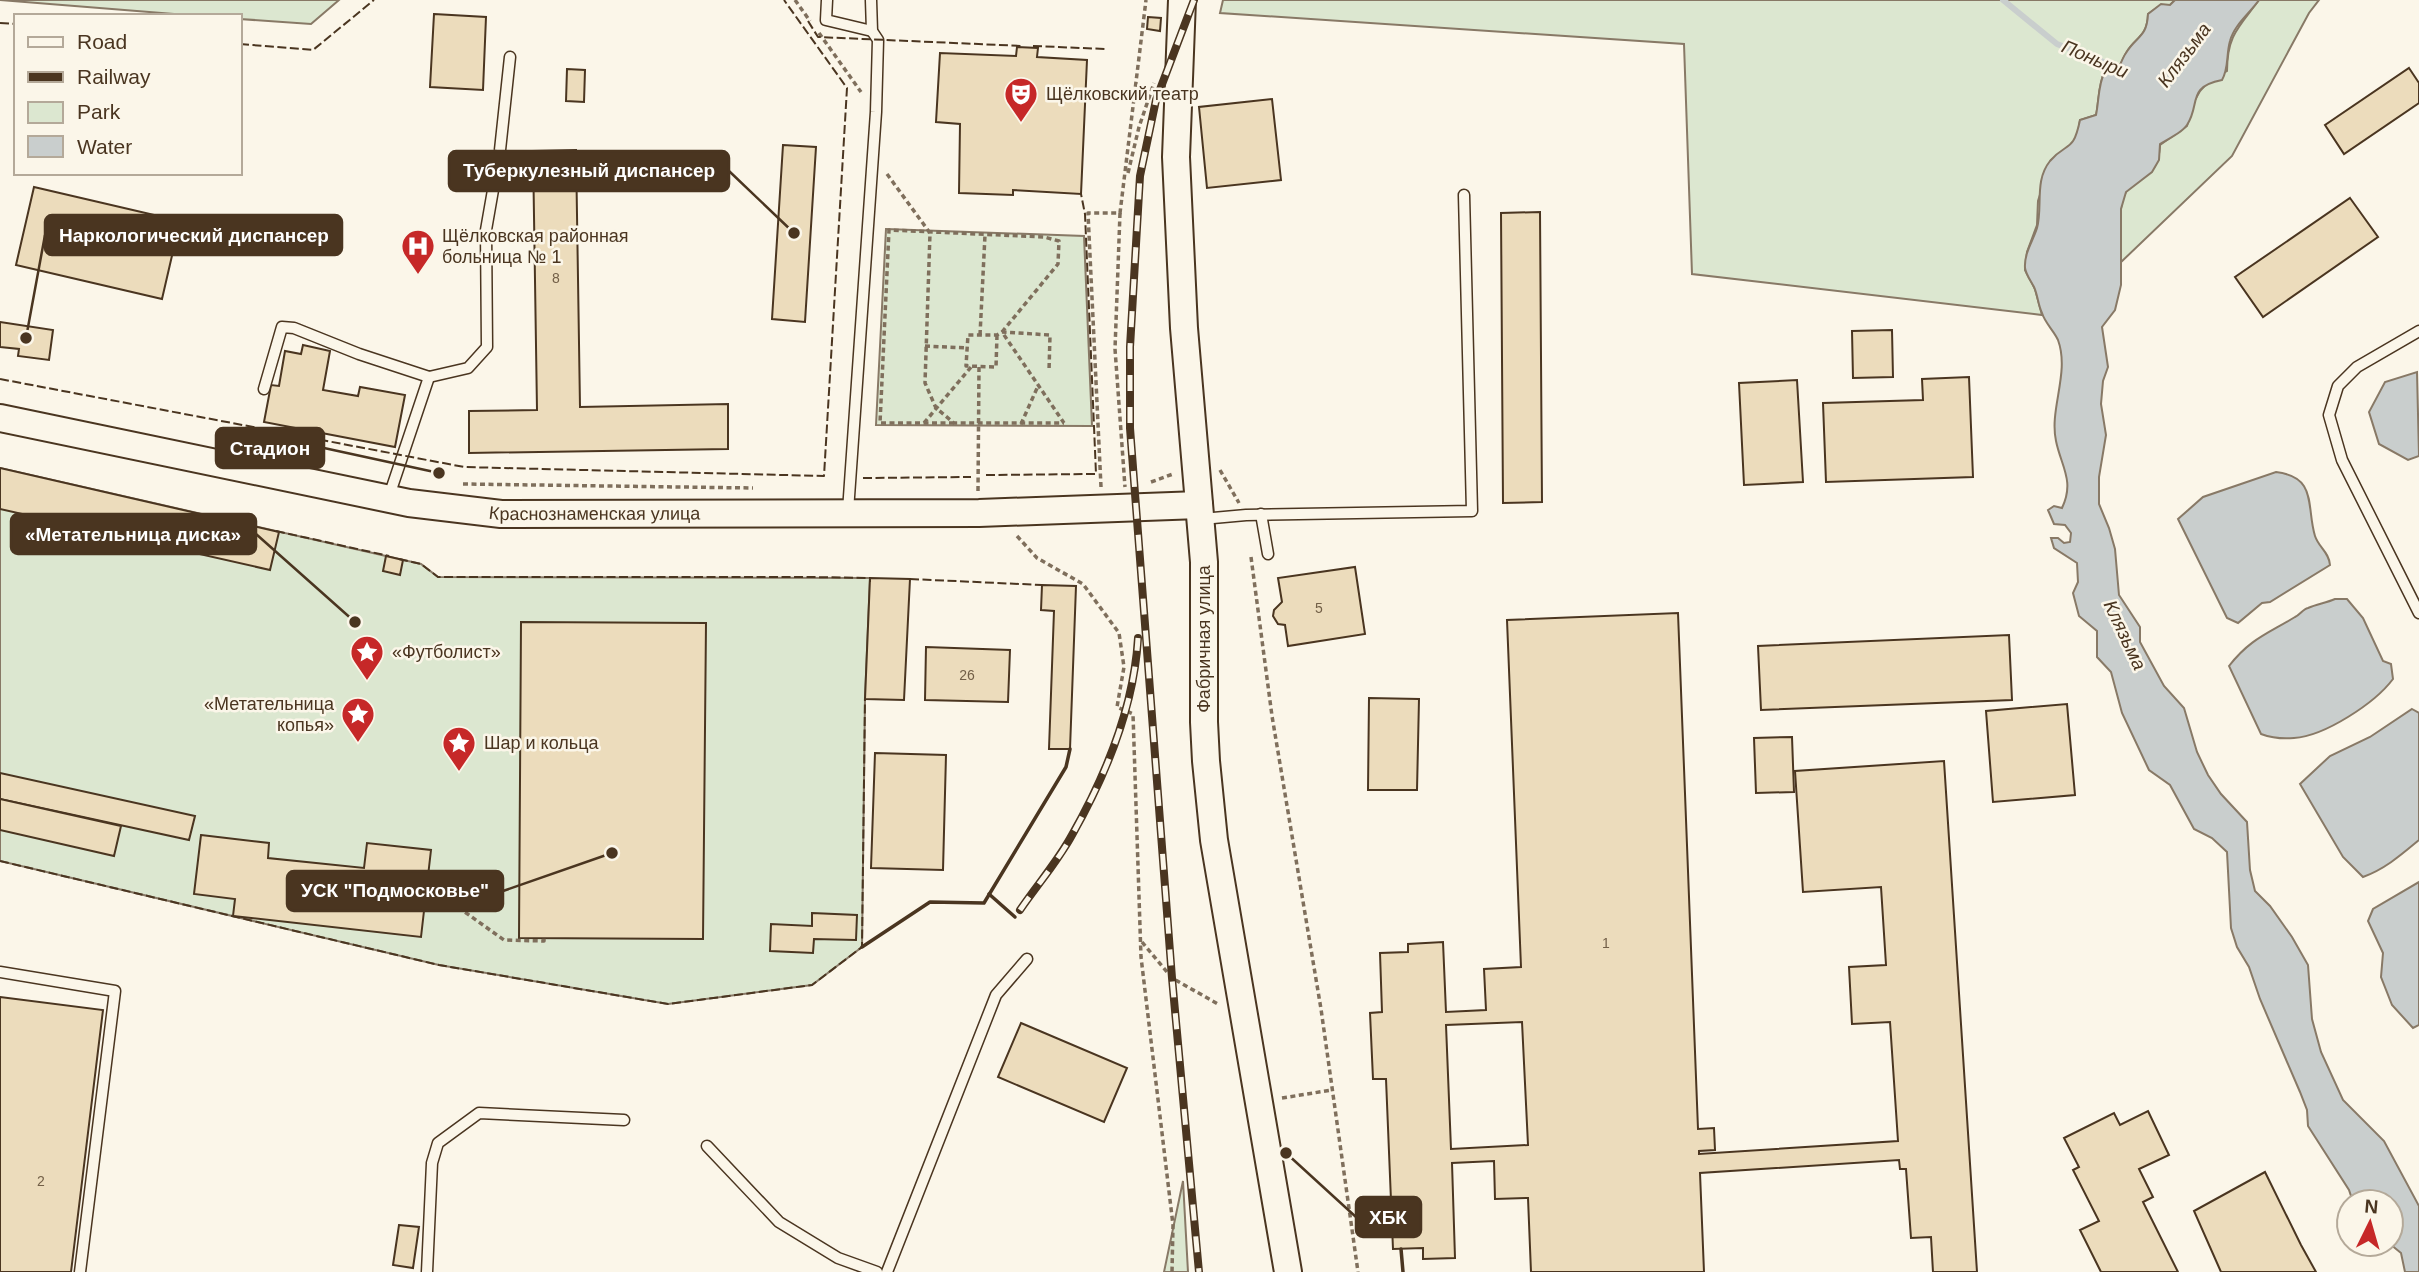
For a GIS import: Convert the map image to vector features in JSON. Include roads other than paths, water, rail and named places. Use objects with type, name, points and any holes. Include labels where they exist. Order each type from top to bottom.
[{"type":"street","name":"Фабричная улица","points":[[1182,0],[1176,157],[1179,245],[1200,512],[1205,615],[1203,722],[1209,794],[1249,1050],[1289,1272]]},
{"type":"street","name":"Краснознаменская улица","points":[[0,418],[388,499],[501,514],[1200,512]]},
{"type":"lane","points":[[827,0],[827,20],[873,31]]},
{"type":"lane","points":[[848,515],[876,112],[878,40],[873,31],[872,0]]},
{"type":"lane","points":[[264,389],[282,327],[294,328],[359,354],[429,377],[468,368],[487,347],[486,230],[500,150],[510,57]]},
{"type":"lane","points":[[1200,512],[1261,514],[1472,511],[1464,195]]},
{"type":"lane","points":[[2418,611],[2342,460],[2329,415],[2338,386],[2357,367],[2419,331]]},
{"type":"lane","points":[[388,499],[429,377]]},
{"type":"lane","points":[[1261,514],[1268,554]]},
{"type":"lane","points":[[887,1272],[996,995],[1027,959]]},
{"type":"lane","points":[[0,972],[115,991],[80,1272]]},
{"type":"lane","points":[[428,1272],[432,1163],[438,1143],[479,1113],[624,1120]]},
{"type":"lane","points":[[707,1146],[779,1222],[838,1258],[877,1272]]},
{"type":"water","name":"Клязьма","points":[[2175,0],[2259,0],[2232,35],[2222,80],[2203,87],[2196,97],[2185,128],[2160,144],[2159,160],[2152,172],[2126,192],[2121,209],[2121,285],[2115,310],[2102,327],[2108,367],[2103,381],[2101,404],[2106,435],[2099,477],[2099,504],[2115,549],[2119,595],[2140,627],[2140,642],[2164,686],[2184,708],[2197,752],[2208,775],[2221,794],[2247,822],[2250,870],[2255,891],[2270,906],[2308,965],[2312,1019],[2321,1052],[2343,1100],[2384,1141],[2419,1206],[2419,1272],[2405,1272],[2402,1258],[2405,1258],[2405,1188],[2348,1188],[2308,1126],[2307,1110],[2300,1092],[2231,928],[2227,852],[2212,838],[2194,829],[2170,785],[2149,770],[2122,713],[2111,672],[2097,657],[2097,631],[2079,616],[2073,593],[2078,582],[2077,563],[2054,548],[2051,538],[2058,538],[2064,543],[2070,542],[2071,533],[2065,525],[2054,524],[2048,510],[2054,506],[2062,508],[2067,490],[2066,474],[2055,429],[2061,353],[2058,340],[2043,317],[2025,268],[2027,252],[2039,220],[2042,177],[2050,161],[2072,143],[2080,120],[2096,115],[2105,71],[2115,74],[2130,47],[2146,28],[2148,14],[2161,4],[2170,5]]},
{"type":"water","points":[[2417,372],[2419,456],[2408,460],[2379,444],[2369,412],[2385,382]]},
{"type":"water","points":[[2276,472],[2299,480],[2304,487],[2308,495],[2315,536],[2330,565],[2270,602],[2262,603],[2238,623],[2227,618],[2178,519],[2203,497]]},
{"type":"water","points":[[2335,599],[2347,599],[2363,618],[2383,661],[2391,664],[2393,679],[2362,708],[2320,731],[2290,738],[2261,734],[2229,666],[2244,649],[2259,638],[2306,609]]},
{"type":"water","points":[[2412,709],[2419,713],[2419,840],[2386,866],[2363,877],[2343,857],[2300,784],[2330,756],[2370,737]]},
{"type":"water","points":[[2419,882],[2419,1025],[2413,1028],[2392,1005],[2381,977],[2383,953],[2368,921],[2373,909]]},
{"type":"waterway","name":"Поныри","points":[[2003,0],[2057,44],[2127,71]]},
{"type":"railway","points":[[1194,0],[1156,100],[1140,176],[1130,347],[1130,428],[1172,978],[1199,1272]]},
{"type":"railway","points":[[1020,910],[1066,845],[1107,764],[1131,689],[1138,638]]},
{"type":"place","name":"Щёлковский театр","points":[[1021,124]]},
{"type":"place","name":"Туберкулезный диспансер","points":[[794,233]]},
{"type":"place","name":"Щёлковская районная больница № 1","points":[[418,276]]},
{"type":"place","name":"Наркологический диспансер","points":[[26,338]]},
{"type":"place","name":"Стадион","points":[[439,473]]},
{"type":"place","name":"«Метательница диска»","points":[[355,622]]},
{"type":"place","name":"«Футболист»","points":[[367,682]]},
{"type":"place","name":"«Метательница копья»","points":[[358,744]]},
{"type":"place","name":"Шар и кольца","points":[[459,773]]},
{"type":"place","name":"УСК \"Подмосковье\"","points":[[612,853]]},
{"type":"place","name":"ХБК","points":[[1286,1153]]}]
